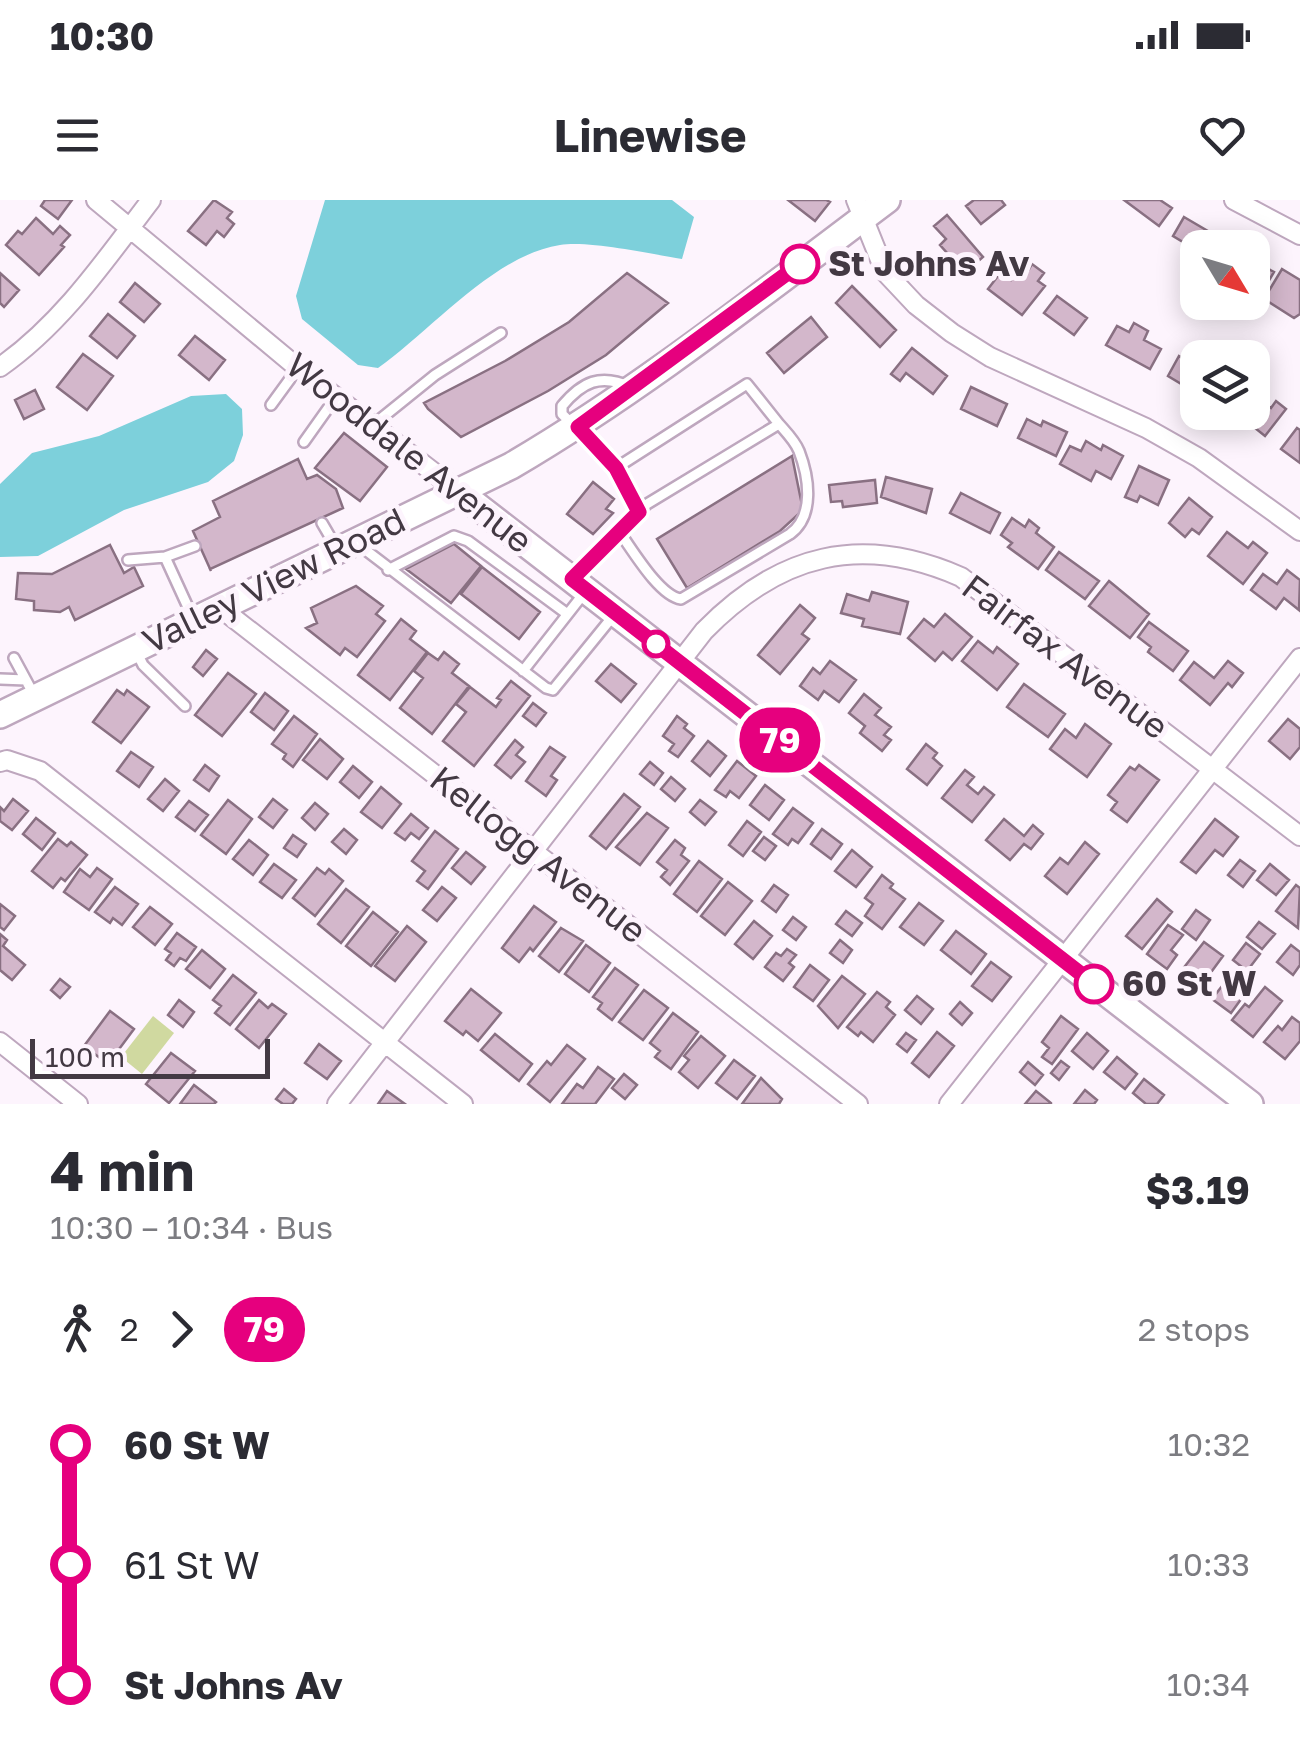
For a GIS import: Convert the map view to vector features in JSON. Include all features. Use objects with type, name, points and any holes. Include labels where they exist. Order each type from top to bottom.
[{"type":"street","name":"Wooddale Avenue","points":[[96,200],[298,368],[1250,1104]]},
{"type":"street","points":[[0,367],[26,349],[87,284],[151,200]]},
{"type":"street","name":"Valley View Road","points":[[0,716],[30,689],[135,648],[511,466],[634,388],[860,209],[887,200]]},
{"type":"street","points":[[1234,200],[1300,234]]},
{"type":"street","points":[[860,209],[885,272],[916,305],[952,334],[990,358],[1160,436],[1250,493],[1300,532]]},
{"type":"street","name":"Fairfax Avenue","points":[[336,1104],[704,632],[729,605],[757,585],[806,563],[858,554],[893,556],[929,563],[961,578],[991,597],[1300,836]]},
{"type":"street","name":"Kellogg Avenue","points":[[218,606],[858,1104]]},
{"type":"street","points":[[949,1104],[1300,658]]},
{"type":"street","points":[[0,762],[6,760],[40,771],[464,1104]]},
{"type":"street","points":[[0,1042],[78,1104]]},
{"type":"lane","points":[[372,425],[435,375],[501,334]]},
{"type":"lane","points":[[271,405],[298,368]]},
{"type":"lane","points":[[616,468],[746,384],[798,447],[806,518],[790,534],[681,599],[672,598],[660,586],[618,530]]},
{"type":"lane","points":[[304,442],[336,397]]},
{"type":"lane","points":[[523,671],[566,613],[579,584],[618,530],[639,512],[780,424]]},
{"type":"lane","points":[[578,427],[616,468],[639,512]]},
{"type":"lane","points":[[322,523],[346,546],[388,570],[553,690],[615,612]]},
{"type":"lane","points":[[388,570],[454,536],[468,541],[566,613]]},
{"type":"lane","points":[[128,560],[165,556],[194,546]]},
{"type":"lane","points":[[165,556],[194,619]]},
{"type":"lane","points":[[135,648],[143,665],[185,706]]},
{"type":"lane","points":[[14,658],[30,689]]},
{"type":"lane","points":[[0,680],[30,689]]},
{"type":"green space","points":[[153,1016],[174,1033],[142,1074],[121,1057]]},
{"type":"water","points":[[325,200],[672,200],[694,217],[682,259],[572,244],[535,252],[511,263],[464,296],[378,368],[358,365],[302,319],[296,296]]},
{"type":"water","points":[[226,394],[242,409],[243,435],[234,461],[208,482],[124,510],[38,556],[0,557],[0,484],[32,453],[99,436],[191,396]]},
{"type":"building","points":[[45,200],[72,200],[58,219],[41,206]]},
{"type":"building","points":[[214,200],[232,212],[227,218],[234,224],[224,237],[217,231],[206,245],[188,231]]},
{"type":"building","points":[[788,200],[826,200],[830,202],[815,221]]},
{"type":"building","points":[[974,200],[1001,200],[1005,205],[981,224],[966,206]]},
{"type":"building","points":[[1124,200],[1160,200],[1172,208],[1159,226]]},
{"type":"building","points":[[947,215],[983,257],[965,273],[940,245],[946,239],[934,226]]},
{"type":"building","points":[[1184,217],[1206,230],[1180,230],[1180,240],[1173,236]]},
{"type":"building","points":[[36,218],[53,234],[60,226],[70,235],[39,275],[6,245]]},
{"type":"building","points":[[1023,264],[1029,269],[1032,264],[1044,273],[1038,281],[1045,286],[1022,315],[988,289],[1001,272],[1011,280]]},
{"type":"building","points":[[1282,269],[1300,280],[1300,314],[1294,318],[1270,303],[1270,289]]},
{"type":"building","points":[[0,273],[19,290],[4,307],[0,303]]},
{"type":"building","points":[[627,273],[668,303],[606,355],[461,437],[424,403],[569,322]]},
{"type":"building","points":[[135,283],[160,304],[144,322],[120,302]]},
{"type":"building","points":[[852,286],[896,330],[880,347],[836,303]]},
{"type":"building","points":[[1057,296],[1087,318],[1074,335],[1044,313]]},
{"type":"building","points":[[108,314],[135,336],[117,358],[90,336]]},
{"type":"building","points":[[811,317],[827,337],[784,373],[767,353]]},
{"type":"building","points":[[1134,323],[1148,331],[1144,340],[1161,349],[1150,369],[1106,345],[1117,326],[1129,332]]},
{"type":"building","points":[[195,336],[225,360],[209,380],[179,355]]},
{"type":"building","points":[[912,348],[947,376],[933,394],[906,373],[900,381],[891,374]]},
{"type":"building","points":[[83,354],[113,376],[87,410],[57,387]]},
{"type":"building","points":[[1179,356],[1180,357],[1180,383],[1168,376]]},
{"type":"building","points":[[971,387],[1007,404],[997,426],[961,409]]},
{"type":"building","points":[[35,390],[44,409],[24,419],[15,400]]},
{"type":"building","points":[[1276,401],[1286,409],[1270,430],[1270,407]]},
{"type":"building","points":[[1027,419],[1041,426],[1043,421],[1067,432],[1056,456],[1018,438]]},
{"type":"building","points":[[1297,428],[1300,430],[1300,463],[1281,449]]},
{"type":"building","points":[[344,433],[387,467],[360,501],[315,468]]},
{"type":"building","points":[[1086,441],[1123,456],[1111,479],[1096,471],[1091,481],[1060,464],[1070,446],[1081,451]]},
{"type":"building","points":[[792,456],[803,510],[780,531],[687,588],[657,539]]},
{"type":"building","points":[[298,459],[307,479],[317,475],[336,489],[343,508],[210,569],[193,531],[220,517],[213,501]]},
{"type":"building","points":[[1139,466],[1169,480],[1158,505],[1140,496],[1137,502],[1125,497]]},
{"type":"building","points":[[886,477],[932,489],[926,513],[881,497]]},
{"type":"building","points":[[875,480],[877,503],[843,507],[842,501],[831,502],[829,485]]},
{"type":"building","points":[[593,482],[614,499],[606,509],[613,513],[593,534],[567,514]]},
{"type":"building","points":[[961,493],[1000,513],[990,533],[950,513]]},
{"type":"building","points":[[1189,498],[1212,517],[1199,534],[1192,529],[1185,537],[1169,523]]},
{"type":"building","points":[[1012,518],[1025,527],[1029,520],[1039,528],[1036,533],[1054,547],[1038,569],[1008,547],[1012,543],[1001,535]]},
{"type":"building","points":[[1227,532],[1248,548],[1253,542],[1267,553],[1243,584],[1208,556]]},
{"type":"building","points":[[454,544],[481,566],[451,603],[406,569]]},
{"type":"building","points":[[110,545],[124,573],[134,567],[143,586],[75,620],[69,607],[60,612],[34,610],[34,601],[16,599],[18,573],[52,574]]},
{"type":"building","points":[[1059,552],[1099,581],[1085,599],[1046,570]]},
{"type":"building","points":[[482,567],[540,612],[519,639],[461,594]]},
{"type":"building","points":[[1287,570],[1300,580],[1299,610],[1284,598],[1276,609],[1251,590],[1263,574],[1277,584]]},
{"type":"building","points":[[1109,581],[1149,614],[1130,638],[1089,606]]},
{"type":"building","points":[[356,586],[383,606],[376,614],[385,621],[357,657],[345,648],[340,655],[306,628],[317,623],[311,608]]},
{"type":"building","points":[[872,592],[908,602],[900,634],[862,626],[864,619],[841,613],[847,594],[869,601]]},
{"type":"building","points":[[800,605],[815,618],[802,634],[809,639],[780,674],[758,655]]},
{"type":"building","points":[[945,614],[972,637],[952,660],[943,652],[935,661],[908,638],[924,619],[934,627]]},
{"type":"building","points":[[401,619],[416,631],[410,639],[427,652],[390,700],[358,675]]},
{"type":"building","points":[[1149,622],[1188,651],[1173,671],[1148,652],[1151,647],[1138,637]]},
{"type":"building","points":[[978,641],[993,653],[997,647],[1018,664],[997,690],[962,661]]},
{"type":"building","points":[[206,650],[217,659],[203,676],[193,667]]},
{"type":"building","points":[[444,652],[459,664],[452,673],[469,686],[432,734],[400,708],[423,678],[414,671],[428,653],[438,660]]},
{"type":"building","points":[[830,661],[856,680],[839,702],[824,691],[818,700],[800,686],[813,668],[820,674]]},
{"type":"building","points":[[1228,661],[1243,673],[1232,687],[1228,683],[1210,705],[1180,680],[1194,662],[1214,678]]},
{"type":"building","points":[[611,664],[636,684],[621,702],[596,681]]},
{"type":"building","points":[[228,673],[256,694],[222,736],[195,715]]},
{"type":"building","points":[[511,681],[530,696],[474,766],[443,741],[466,712],[456,704],[470,687],[496,707],[501,700],[497,698]]},
{"type":"building","points":[[1024,684],[1065,714],[1048,737],[1007,707]]},
{"type":"building","points":[[117,690],[124,695],[127,690],[149,707],[121,743],[93,722]]},
{"type":"building","points":[[265,693],[288,711],[274,730],[251,712]]},
{"type":"building","points":[[864,694],[881,708],[875,715],[891,727],[884,735],[891,740],[882,751],[860,733],[865,726],[849,713]]},
{"type":"building","points":[[533,703],[546,713],[536,726],[523,716]]},
{"type":"building","points":[[294,716],[317,734],[293,767],[283,759],[286,754],[272,744]]},
{"type":"building","points":[[677,716],[694,736],[678,757],[669,751],[674,744],[663,736]]},
{"type":"building","points":[[1288,719],[1300,729],[1300,747],[1290,759],[1269,741]]},
{"type":"building","points":[[1085,724],[1111,744],[1087,777],[1050,749],[1065,729],[1076,738]]},
{"type":"building","points":[[320,739],[343,759],[327,779],[303,760]]},
{"type":"building","points":[[515,740],[523,747],[516,755],[525,762],[511,778],[495,765]]},
{"type":"building","points":[[708,741],[726,756],[710,776],[692,761]]},
{"type":"building","points":[[926,744],[937,753],[933,758],[942,766],[927,785],[907,769]]},
{"type":"building","points":[[550,747],[565,757],[551,776],[557,780],[546,796],[526,781]]},
{"type":"building","points":[[131,752],[153,767],[139,787],[117,771]]},
{"type":"building","points":[[737,761],[756,776],[739,798],[730,791],[726,797],[715,790]]},
{"type":"building","points":[[650,762],[663,773],[654,785],[640,774]]},
{"type":"building","points":[[205,765],[219,776],[209,791],[194,780]]},
{"type":"building","points":[[1139,765],[1159,780],[1127,822],[1111,810],[1117,802],[1108,795],[1130,767],[1135,770]]},
{"type":"building","points":[[353,766],[372,782],[359,798],[340,782]]},
{"type":"building","points":[[965,770],[974,777],[967,785],[978,794],[984,787],[994,795],[972,822],[942,798]]},
{"type":"building","points":[[671,777],[685,789],[675,801],[661,789]]},
{"type":"building","points":[[165,779],[179,791],[163,811],[148,799]]},
{"type":"building","points":[[765,785],[784,800],[769,820],[750,805]]},
{"type":"building","points":[[381,787],[401,804],[382,828],[361,812]]},
{"type":"building","points":[[624,794],[640,807],[606,849],[590,836]]},
{"type":"building","points":[[13,799],[28,811],[12,830],[0,821],[0,807],[4,811]]},
{"type":"building","points":[[273,799],[287,810],[273,828],[259,817]]},
{"type":"building","points":[[228,800],[252,819],[226,854],[201,835]]},
{"type":"building","points":[[700,800],[716,812],[705,825],[690,812]]},
{"type":"building","points":[[189,801],[208,815],[195,831],[176,817]]},
{"type":"building","points":[[315,803],[328,814],[315,830],[302,818]]},
{"type":"building","points":[[793,808],[813,823],[798,843],[792,839],[788,845],[773,834]]},
{"type":"building","points":[[647,813],[668,828],[640,865],[616,847]]},
{"type":"building","points":[[411,814],[428,828],[419,839],[411,833],[405,840],[395,833]]},
{"type":"building","points":[[36,818],[55,833],[42,850],[23,834]]},
{"type":"building","points":[[1004,819],[1024,836],[1033,825],[1043,834],[1031,849],[1024,844],[1010,860],[986,840]]},
{"type":"building","points":[[1215,819],[1238,837],[1223,856],[1215,850],[1196,873],[1181,862]]},
{"type":"building","points":[[747,821],[761,832],[743,856],[729,845]]},
{"type":"building","points":[[344,829],[357,840],[346,854],[332,842]]},
{"type":"building","points":[[822,829],[842,844],[831,859],[811,844]]},
{"type":"building","points":[[435,831],[458,849],[428,889],[417,881],[425,871],[412,861]]},
{"type":"building","points":[[293,835],[306,844],[297,857],[284,848]]},
{"type":"building","points":[[764,837],[776,846],[765,860],[753,851]]},
{"type":"building","points":[[58,839],[67,846],[71,842],[87,855],[65,881],[61,878],[53,888],[32,871]]},
{"type":"building","points":[[249,840],[268,855],[253,875],[233,859]]},
{"type":"building","points":[[675,840],[685,848],[681,855],[689,861],[670,885],[661,877],[667,870],[657,862]]},
{"type":"building","points":[[1085,842],[1099,854],[1067,894],[1045,876],[1060,858],[1068,864]]},
{"type":"building","points":[[852,850],[872,867],[856,887],[835,871]]},
{"type":"building","points":[[466,852],[485,867],[471,884],[452,868]]},
{"type":"building","points":[[1240,860],[1255,871],[1243,887],[1228,875]]},
{"type":"building","points":[[699,861],[722,879],[697,912],[674,894]]},
{"type":"building","points":[[274,864],[296,880],[282,898],[260,882]]},
{"type":"building","points":[[1270,864],[1289,880],[1276,895],[1257,880]]},
{"type":"building","points":[[97,868],[112,879],[89,910],[64,892],[80,869],[90,877]]},
{"type":"building","points":[[317,868],[325,874],[329,869],[343,881],[315,916],[293,898]]},
{"type":"building","points":[[882,875],[893,884],[890,888],[905,899],[882,929],[865,916],[873,904],[865,898]]},
{"type":"building","points":[[728,882],[752,901],[725,935],[701,916]]},
{"type":"building","points":[[774,885],[788,895],[776,912],[762,901]]},
{"type":"building","points":[[1296,885],[1300,888],[1298,928],[1276,911]]},
{"type":"building","points":[[115,887],[138,904],[122,925],[113,918],[110,923],[95,912]]},
{"type":"building","points":[[442,887],[456,898],[437,921],[423,910]]},
{"type":"building","points":[[346,889],[369,907],[341,943],[318,924]]},
{"type":"building","points":[[1157,899],[1172,912],[1142,949],[1126,936]]},
{"type":"building","points":[[919,903],[943,921],[924,945],[900,927]]},
{"type":"building","points":[[0,904],[15,916],[4,930],[0,927]]},
{"type":"building","points":[[534,906],[556,922],[519,962],[502,948]]},
{"type":"building","points":[[150,907],[172,924],[155,945],[133,927]]},
{"type":"building","points":[[1196,910],[1210,920],[1196,940],[1182,929]]},
{"type":"building","points":[[846,911],[862,923],[852,936],[836,924]]},
{"type":"building","points":[[373,912],[398,932],[371,966],[346,946]]},
{"type":"building","points":[[793,917],[806,927],[796,940],[783,930]]},
{"type":"building","points":[[754,921],[772,936],[753,959],[735,944]]},
{"type":"building","points":[[1259,922],[1275,934],[1262,949],[1247,937]]},
{"type":"building","points":[[1168,925],[1183,935],[1171,950],[1177,955],[1167,969],[1147,954]]},
{"type":"building","points":[[407,926],[426,942],[395,981],[375,966]]},
{"type":"building","points":[[561,928],[583,941],[559,972],[539,956]]},
{"type":"building","points":[[956,931],[986,954],[971,974],[941,950]]},
{"type":"building","points":[[177,933],[196,947],[186,961],[180,958],[174,966],[166,960],[171,953],[165,949]]},
{"type":"building","points":[[0,934],[7,940],[3,946],[25,965],[12,980],[0,970]]},
{"type":"building","points":[[840,940],[852,950],[843,963],[830,953]]},
{"type":"building","points":[[1204,942],[1223,956],[1198,990],[1178,975]]},
{"type":"building","points":[[1246,943],[1260,954],[1247,971],[1233,960]]},
{"type":"building","points":[[586,945],[610,963],[589,992],[565,974]]},
{"type":"building","points":[[1291,945],[1300,952],[1300,965],[1293,975],[1277,962]]},
{"type":"building","points":[[787,949],[796,955],[789,963],[794,967],[783,981],[765,967],[776,953],[781,956]]},
{"type":"building","points":[[202,950],[225,969],[210,988],[186,969]]},
{"type":"building","points":[[991,962],[1011,977],[992,1001],[972,986]]},
{"type":"building","points":[[810,965],[829,980],[813,1001],[794,987]]},
{"type":"building","points":[[615,968],[638,985],[612,1020],[598,1009],[602,1003],[593,997]]},
{"type":"building","points":[[233,975],[256,993],[230,1025],[215,1013],[221,1006],[213,1000]]},
{"type":"building","points":[[842,976],[865,994],[838,1028],[818,1006]]},
{"type":"building","points":[[1229,977],[1247,991],[1231,1013],[1212,999]]},
{"type":"building","points":[[60,979],[70,987],[60,998],[51,990]]},
{"type":"building","points":[[1265,987],[1282,1001],[1253,1037],[1232,1020]]},
{"type":"building","points":[[471,989],[501,1013],[478,1041],[445,1021]]},
{"type":"building","points":[[644,990],[668,1008],[643,1040],[619,1022]]},
{"type":"building","points":[[877,992],[890,1002],[886,1007],[895,1015],[873,1042],[847,1027]]},
{"type":"building","points":[[917,996],[933,1009],[921,1024],[905,1010]]},
{"type":"building","points":[[179,1000],[194,1012],[183,1027],[168,1015]]},
{"type":"building","points":[[259,1000],[286,1014],[259,1048],[236,1029]]},
{"type":"building","points":[[960,1002],[972,1013],[962,1025],[950,1014]]},
{"type":"building","points":[[110,1011],[134,1029],[108,1064],[84,1046]]},
{"type":"building","points":[[673,1013],[698,1032],[671,1069],[655,1057],[660,1051],[650,1043]]},
{"type":"building","points":[[1061,1016],[1078,1029],[1052,1064],[1042,1057],[1049,1048],[1042,1042]]},
{"type":"building","points":[[1292,1017],[1300,1023],[1300,1041],[1285,1059],[1264,1042],[1278,1026],[1282,1030]]},
{"type":"building","points":[[937,1032],[954,1046],[929,1077],[912,1063]]},
{"type":"building","points":[[906,1033],[916,1040],[907,1052],[897,1044]]},
{"type":"building","points":[[1087,1033],[1108,1051],[1093,1069],[1072,1051]]},
{"type":"building","points":[[495,1034],[532,1064],[519,1081],[481,1050]]},
{"type":"building","points":[[701,1036],[725,1056],[698,1088],[679,1072],[689,1060],[684,1056]]},
{"type":"building","points":[[319,1044],[341,1061],[327,1079],[305,1063]]},
{"type":"building","points":[[567,1045],[585,1059],[550,1102],[528,1084]]},
{"type":"building","points":[[171,1053],[195,1071],[169,1103],[146,1084]]},
{"type":"building","points":[[1117,1057],[1137,1074],[1125,1089],[1104,1072]]},
{"type":"building","points":[[734,1060],[755,1076],[737,1099],[716,1083]]},
{"type":"building","points":[[1061,1061],[1069,1067],[1059,1080],[1051,1073]]},
{"type":"building","points":[[1028,1062],[1043,1075],[1035,1085],[1020,1072]]},
{"type":"building","points":[[598,1067],[614,1079],[595,1104],[562,1104],[577,1084],[583,1088]]},
{"type":"building","points":[[624,1074],[637,1085],[625,1099],[612,1088]]},
{"type":"building","points":[[761,1078],[782,1099],[779,1104],[742,1104]]},
{"type":"building","points":[[1144,1079],[1164,1095],[1157,1104],[1146,1104],[1133,1093]]},
{"type":"building","points":[[194,1085],[216,1102],[180,1104]]},
{"type":"building","points":[[284,1089],[296,1099],[292,1104],[276,1099]]},
{"type":"building","points":[[1085,1090],[1097,1100],[1094,1104],[1074,1104]]},
{"type":"building","points":[[387,1091],[405,1104],[378,1104]]},
{"type":"building","points":[[1036,1091],[1051,1103],[1051,1104],[1025,1104]]},
{"type":"bus line","name":"79","points":[[800,264],[578,427],[616,468],[639,512],[572,579],[1094,984]]},
{"type":"place","name":"St Johns Av","points":[[800,264]]},
{"type":"place","name":"60 St W","points":[[1094,984]]}]
